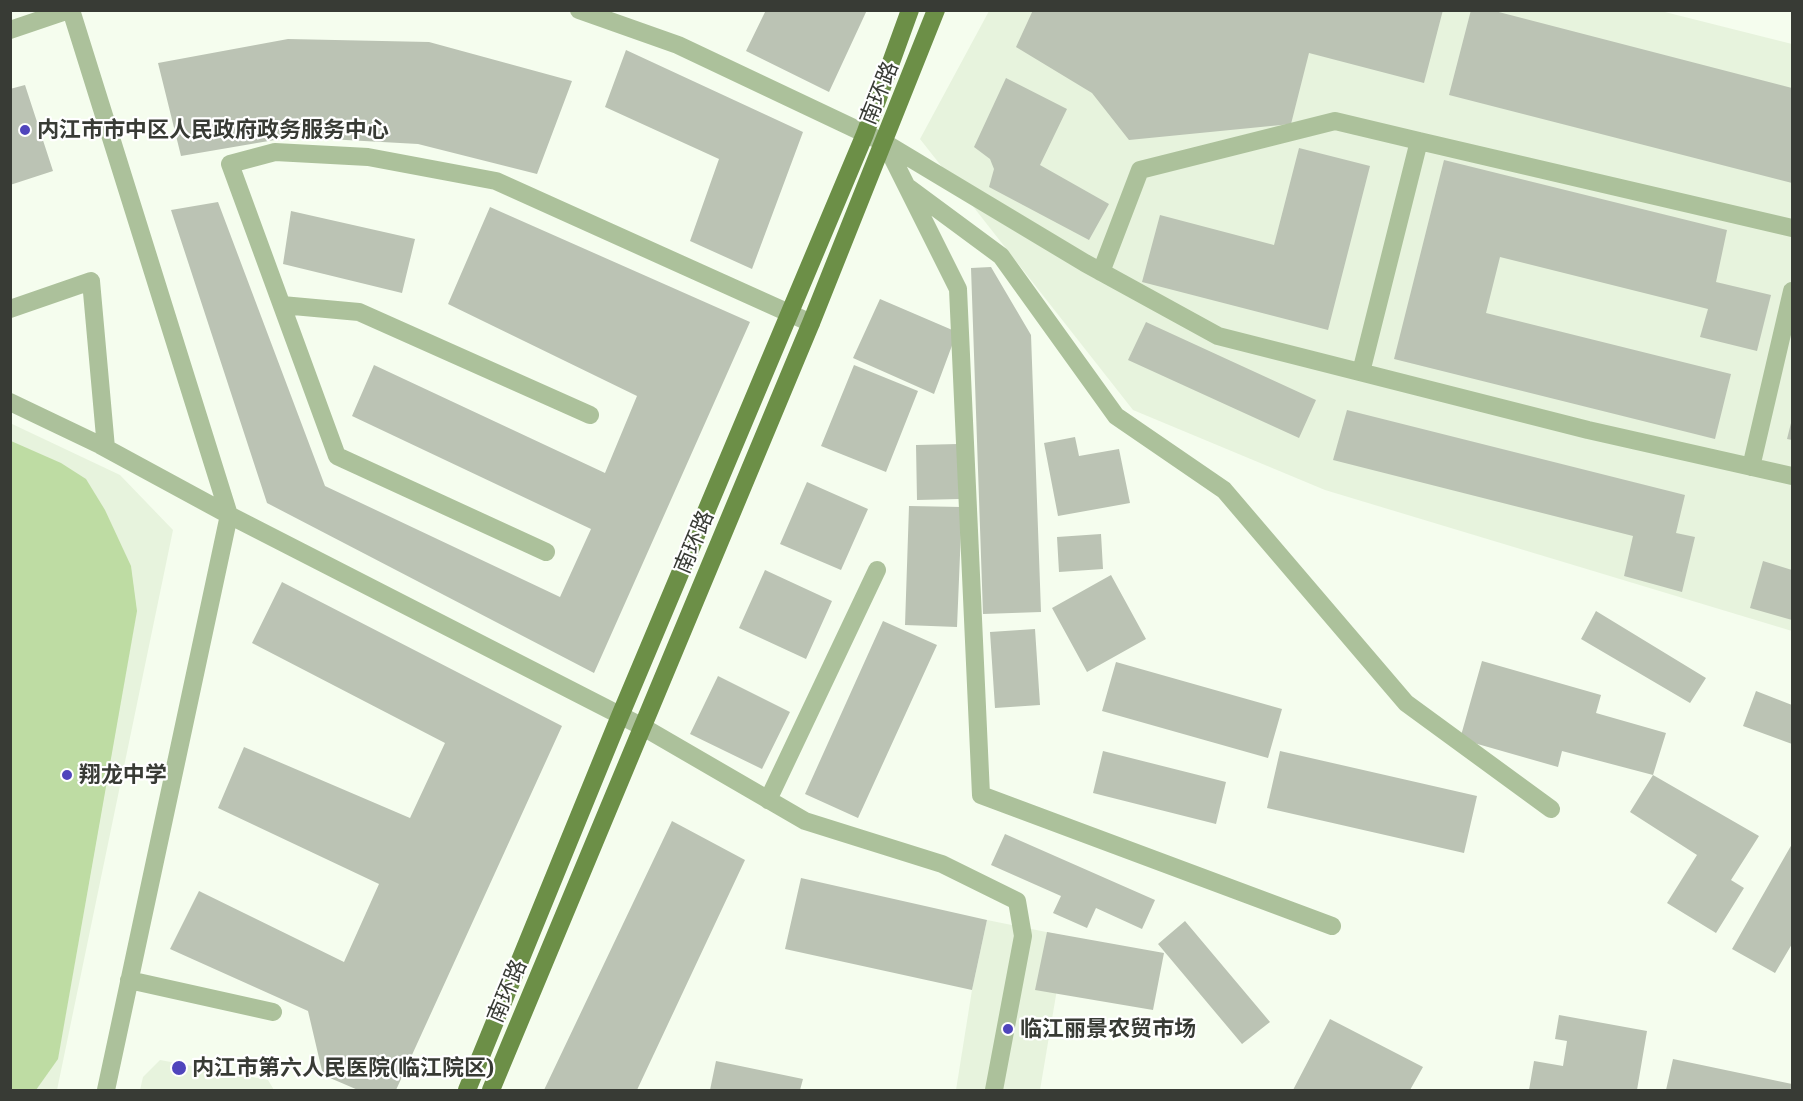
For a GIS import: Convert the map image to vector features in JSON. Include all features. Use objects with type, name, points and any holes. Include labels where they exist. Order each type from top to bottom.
[{"type":"main road","name":"南环路","points":[[466,1090],[620,716],[865,134],[910,10]]},
{"type":"main road","name":"南环路","points":[[491,1090],[811,323],[885,143],[936,10]]},
{"type":"street","points":[[10,30],[70,10],[229,515],[106,1090]]},
{"type":"street","points":[[579,10],[678,45],[885,143],[1101,272],[1218,336],[1588,430],[1792,476]]},
{"type":"street","points":[[1101,272],[1140,170],[1335,121],[1792,228]]},
{"type":"street","points":[[1361,372],[1419,141]]},
{"type":"street","points":[[885,143],[958,289],[981,795],[1332,926]]},
{"type":"street","points":[[546,552],[337,456],[230,164],[275,152],[368,157],[496,181],[811,323]]},
{"type":"street","points":[[905,185],[1001,256],[1116,416],[1224,490],[1406,703],[1551,809]]},
{"type":"street","points":[[10,309],[91,281],[106,448]]},
{"type":"street","points":[[1751,467],[1792,291]]},
{"type":"street","points":[[282,305],[359,312],[590,415]]},
{"type":"street","points":[[10,402],[106,448],[229,515],[643,727],[805,821],[942,864],[1017,901],[1023,936],[994,1090]]},
{"type":"street","points":[[768,800],[878,570]]},
{"type":"street","points":[[129,980],[273,1012]]},
{"type":"shaded area","points":[[1657,10],[1792,44],[1792,631],[1325,490],[1133,410],[920,139],[989,11]]},
{"type":"shaded area","name":"翔龙中学","points":[[10,423],[120,475],[173,530],[57,1090],[11,1090]]},
{"type":"shaded area","name":"临江丽景农贸市场","points":[[987,920],[1066,936],[1040,1090],[956,1090],[972,990]]},
{"type":"shaded area","name":"内江市第六人民医院(临江院区)","points":[[160,1060],[268,1080],[274,1090],[140,1090],[143,1077]]},
{"type":"green space","name":"翔龙中学","points":[[11,441],[61,463],[86,479],[105,510],[131,566],[137,611],[58,1059],[36,1090],[10,1090]]},
{"type":"building","points":[[766,10],[867,10],[829,92],[746,51]]},
{"type":"building","points":[[1033,10],[1443,10],[1424,83],[1309,53],[1291,124],[1129,140],[1092,93],[1016,47]]},
{"type":"building","points":[[1471,10],[1491,10],[1792,88],[1792,183],[1449,95]]},
{"type":"building","points":[[288,39],[429,42],[572,81],[537,174],[418,144],[292,137],[181,156],[158,63]]},
{"type":"building","points":[[626,50],[803,132],[752,269],[690,241],[719,159],[605,107]]},
{"type":"building","points":[[1006,78],[1067,109],[1040,165],[1109,204],[1089,240],[989,187],[994,169],[990,159],[974,147]]},
{"type":"building","name":"内江市市中区人民政府政务服务中心","points":[[25,85],[53,171],[10,185],[10,89]]},
{"type":"building","points":[[1299,148],[1370,166],[1328,330],[1142,282],[1160,215],[1274,245]]},
{"type":"building","points":[[1444,160],[1727,230],[1716,282],[1771,295],[1757,351],[1700,337],[1708,309],[1500,257],[1486,313],[1731,374],[1715,439],[1394,359]]},
{"type":"building","points":[[218,202],[325,486],[560,597],[591,529],[352,416],[374,365],[605,473],[637,396],[448,304],[490,207],[750,322],[594,673],[267,503],[171,210]]},
{"type":"building","points":[[291,211],[415,239],[402,293],[283,264]]},
{"type":"building","points":[[991,267],[1031,335],[1041,612],[983,614],[971,268]]},
{"type":"building","points":[[880,299],[957,332],[934,394],[853,358]]},
{"type":"building","points":[[1146,322],[1316,400],[1299,438],[1128,360]]},
{"type":"building","points":[[854,365],[918,391],[886,472],[821,446]]},
{"type":"building","points":[[1347,410],[1685,495],[1676,533],[1695,537],[1682,592],[1624,576],[1633,536],[1333,460]]},
{"type":"building","points":[[1792,419],[1792,440],[1787,439]]},
{"type":"building","points":[[1075,437],[1079,456],[1119,449],[1130,503],[1058,516],[1044,443]]},
{"type":"building","points":[[958,444],[959,499],[917,500],[916,445]]},
{"type":"building","points":[[807,482],[868,509],[841,570],[780,544]]},
{"type":"building","points":[[909,506],[962,507],[957,627],[905,625]]},
{"type":"building","points":[[1101,534],[1103,569],[1059,572],[1057,537]]},
{"type":"building","points":[[1763,561],[1792,570],[1792,620],[1750,608]]},
{"type":"building","points":[[765,570],[832,601],[806,659],[739,628]]},
{"type":"building","points":[[1111,575],[1146,639],[1087,672],[1052,608]]},
{"type":"building","points":[[282,582],[562,726],[396,1090],[358,1090],[323,1075],[308,1011],[170,949],[199,891],[344,962],[379,884],[218,808],[244,747],[410,818],[445,743],[252,643]]},
{"type":"building","points":[[1596,611],[1706,678],[1690,703],[1581,639]]},
{"type":"building","points":[[883,621],[937,645],[858,818],[805,794]]},
{"type":"building","points":[[1035,629],[1040,705],[995,708],[990,632]]},
{"type":"building","points":[[1482,661],[1601,695],[1596,713],[1666,733],[1653,775],[1562,751],[1558,767],[1460,739]]},
{"type":"building","points":[[1116,662],[1282,709],[1268,758],[1102,711]]},
{"type":"building","points":[[718,676],[790,712],[762,769],[690,734]]},
{"type":"building","points":[[1756,691],[1792,705],[1792,744],[1743,726]]},
{"type":"building","points":[[1103,751],[1226,782],[1216,824],[1093,793]]},
{"type":"building","points":[[1280,751],[1477,796],[1464,853],[1267,808]]},
{"type":"building","points":[[1653,775],[1759,836],[1731,880],[1744,888],[1716,933],[1667,903],[1697,855],[1630,812]]},
{"type":"building","points":[[672,821],[745,860],[637,1090],[544,1090]]},
{"type":"building","points":[[1005,834],[1155,900],[1142,929],[1096,908],[1087,928],[1053,913],[1061,896],[991,865]]},
{"type":"building","points":[[1792,844],[1792,944],[1775,973],[1732,949]]},
{"type":"building","points":[[801,878],[987,920],[972,990],[785,949]]},
{"type":"building","points":[[1185,921],[1270,1022],[1242,1044],[1158,944]]},
{"type":"building","points":[[1047,932],[1164,953],[1153,1010],[1035,990]]},
{"type":"building","points":[[1559,1015],[1647,1031],[1637,1090],[1529,1090],[1534,1061],[1563,1066],[1567,1041],[1555,1039]]},
{"type":"building","points":[[1330,1019],[1423,1067],[1410,1090],[1293,1090]]},
{"type":"building","points":[[1673,1059],[1792,1084],[1792,1090],[1666,1090]]},
{"type":"building","points":[[716,1061],[803,1079],[800,1090],[710,1090]]},
{"type":"place","name":"内江市市中区人民政府政务服务中心","points":[[25,130]]},
{"type":"place","name":"翔龙中学","points":[[67,775]]},
{"type":"place","name":"临江丽景农贸市场","points":[[1008,1029]]},
{"type":"place","name":"内江市第六人民医院(临江院区)","points":[[179,1068]]}]
